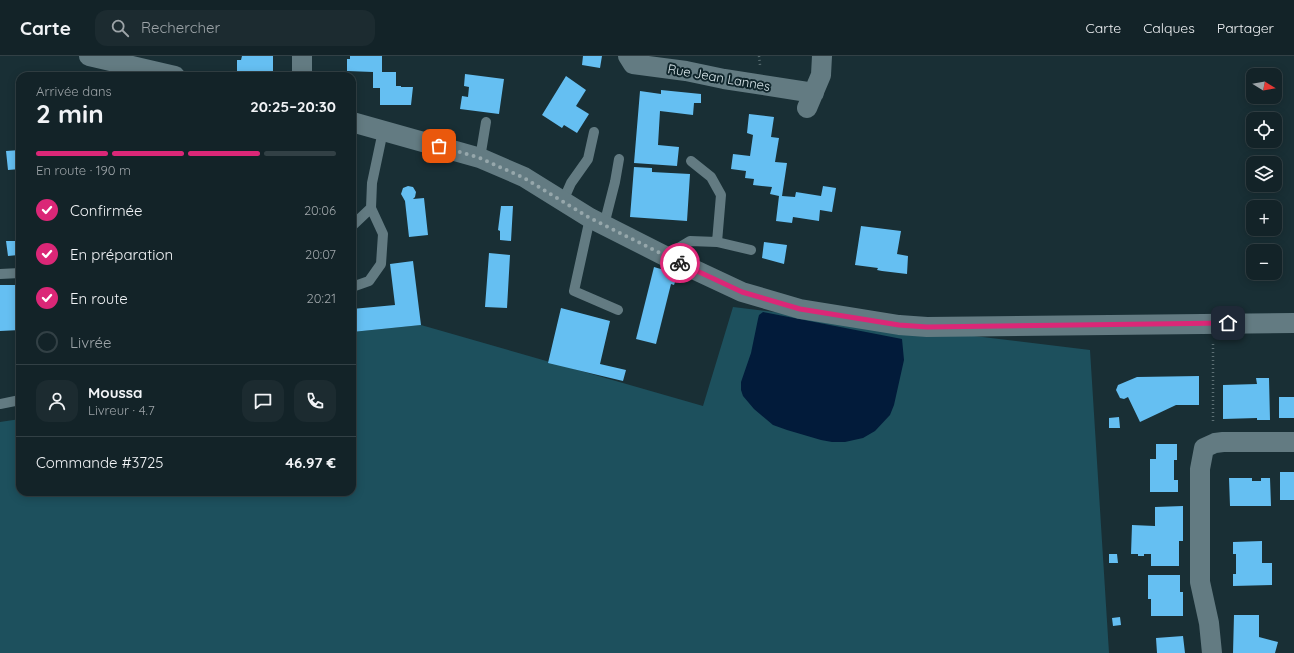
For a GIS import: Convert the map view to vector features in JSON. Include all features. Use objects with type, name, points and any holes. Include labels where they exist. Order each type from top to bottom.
[{"type":"street","points":[[89,56],[157,72]]},
{"type":"street","points":[[302,56],[302,72]]},
{"type":"street","name":"Rue Jean Lannes","points":[[628,56],[633,64],[686,70],[810,101],[821,75],[822,56]]},
{"type":"street","points":[[356,123],[480,158],[524,178],[597,222],[665,256],[742,292],[800,309],[899,325],[927,327],[1294,322]]},
{"type":"street","points":[[1212,653],[1209,623],[1200,582],[1200,469],[1204,448],[1223,442],[1294,442]]},
{"type":"lane","points":[[480,158],[486,122]]},
{"type":"lane","points":[[356,286],[369,281],[381,264],[382,234],[371,208],[372,183],[383,131]]},
{"type":"lane","points":[[563,201],[571,182],[588,159],[594,132]]},
{"type":"lane","points":[[618,310],[574,291],[597,222],[615,182],[619,159]]},
{"type":"lane","points":[[691,161],[711,177],[721,196],[717,242]]},
{"type":"lane","points":[[356,222],[371,208]]},
{"type":"lane","points":[[665,256],[690,241],[717,242],[751,250]]},
{"type":"lane","points":[[0,274],[16,273]]},
{"type":"lane","points":[[0,404],[16,401]]},
{"type":"path","points":[[1212,323],[1213,435],[1216,443]]},
{"type":"shaded area","points":[[733,307],[1090,350],[1109,653],[0,653],[0,422],[16,420],[16,496],[356,496],[356,332],[421,325],[703,406]]},
{"type":"shaded area","points":[[763,312],[902,339],[904,360],[894,405],[890,415],[875,431],[863,438],[845,442],[821,440],[773,425],[754,409],[743,396],[741,390],[741,382],[751,353],[759,315]]},
{"type":"building","points":[[242,56],[273,56],[273,72],[237,72],[237,60],[241,60]]},
{"type":"building","points":[[350,56],[382,56],[382,72],[396,72],[396,86],[413,87],[411,105],[380,105],[380,88],[373,88],[373,72],[347,71],[347,59],[350,59]]},
{"type":"building","points":[[583,56],[602,56],[600,68],[582,65]]},
{"type":"building","points":[[465,74],[504,79],[499,114],[460,109],[462,96],[468,97],[469,87],[464,86]]},
{"type":"building","points":[[566,76],[586,90],[576,106],[589,114],[577,133],[564,125],[562,128],[542,115]]},
{"type":"building","points":[[661,90],[701,94],[701,103],[694,103],[693,115],[660,111],[658,145],[679,147],[677,166],[634,163],[640,91],[661,94]]},
{"type":"building","points":[[749,114],[774,117],[771,137],[779,138],[775,162],[787,163],[782,196],[795,197],[796,192],[821,196],[823,186],[836,188],[832,212],[820,210],[819,221],[793,217],[792,223],[776,221],[779,196],[770,194],[772,187],[753,185],[754,179],[745,178],[746,171],[731,169],[733,154],[750,156],[753,135],[747,133]]},
{"type":"building","points":[[16,150],[16,169],[8,170],[6,151]]},
{"type":"building","points":[[634,167],[652,168],[652,172],[690,174],[687,221],[630,217]]},
{"type":"building","points":[[408,186],[413,187],[416,192],[413,199],[424,198],[428,235],[409,237],[405,201],[401,194],[403,188]]},
{"type":"building","points":[[501,206],[513,206],[511,241],[500,240],[500,231],[498,230]]},
{"type":"building","points":[[861,226],[901,231],[897,254],[908,256],[907,274],[882,271],[877,270],[878,268],[855,265]]},
{"type":"building","points":[[6,241],[16,241],[16,255],[8,256]]},
{"type":"building","points":[[764,242],[787,245],[784,264],[762,258]]},
{"type":"building","points":[[489,253],[510,255],[507,308],[485,307]]},
{"type":"building","points":[[413,261],[421,325],[356,332],[356,309],[395,305],[390,264]]},
{"type":"building","points":[[654,267],[671,272],[670,274],[677,276],[674,285],[671,284],[656,344],[636,339]]},
{"type":"building","points":[[0,285],[16,285],[16,330],[0,331]]},
{"type":"building","points":[[561,308],[610,321],[600,364],[626,370],[623,381],[548,363]]},
{"type":"building","points":[[1199,376],[1199,405],[1176,405],[1140,422],[1128,397],[1124,399],[1120,398],[1116,390],[1118,385],[1137,377]]},
{"type":"building","points":[[1256,378],[1269,378],[1270,420],[1257,420],[1257,418],[1223,419],[1223,385],[1257,384]]},
{"type":"building","points":[[1279,397],[1294,397],[1294,418],[1279,418]]},
{"type":"building","points":[[1119,417],[1120,428],[1109,428],[1109,418]]},
{"type":"building","points":[[1156,444],[1177,444],[1177,460],[1174,460],[1174,480],[1178,480],[1178,492],[1150,492],[1150,459],[1156,459]]},
{"type":"building","points":[[1280,472],[1294,472],[1294,500],[1280,500]]},
{"type":"building","points":[[1229,478],[1252,478],[1252,481],[1261,481],[1261,478],[1270,478],[1271,506],[1230,506]]},
{"type":"building","points":[[1183,506],[1183,541],[1179,541],[1179,566],[1151,566],[1151,554],[1138,556],[1138,554],[1131,554],[1132,525],[1155,526],[1155,507]]},
{"type":"building","points":[[1262,541],[1262,563],[1272,563],[1272,585],[1233,586],[1233,574],[1236,574],[1236,554],[1233,554],[1233,542]]},
{"type":"building","points":[[1109,554],[1117,554],[1118,563],[1109,563]]},
{"type":"building","points":[[1148,575],[1180,575],[1180,592],[1183,592],[1183,616],[1151,616],[1151,599],[1148,599]]},
{"type":"building","points":[[1234,615],[1259,615],[1259,637],[1278,642],[1275,653],[1233,653]]},
{"type":"building","points":[[1120,617],[1121,625],[1113,626],[1112,618]]},
{"type":"building","points":[[1183,636],[1185,653],[1157,653],[1156,638]]},
{"type":"way so far","points":[[439,146],[480,158],[524,178],[590,218],[680,263]]},
{"type":"route","points":[[680,263],[742,292],[800,309],[899,325],[927,327],[1228,323]]}]
